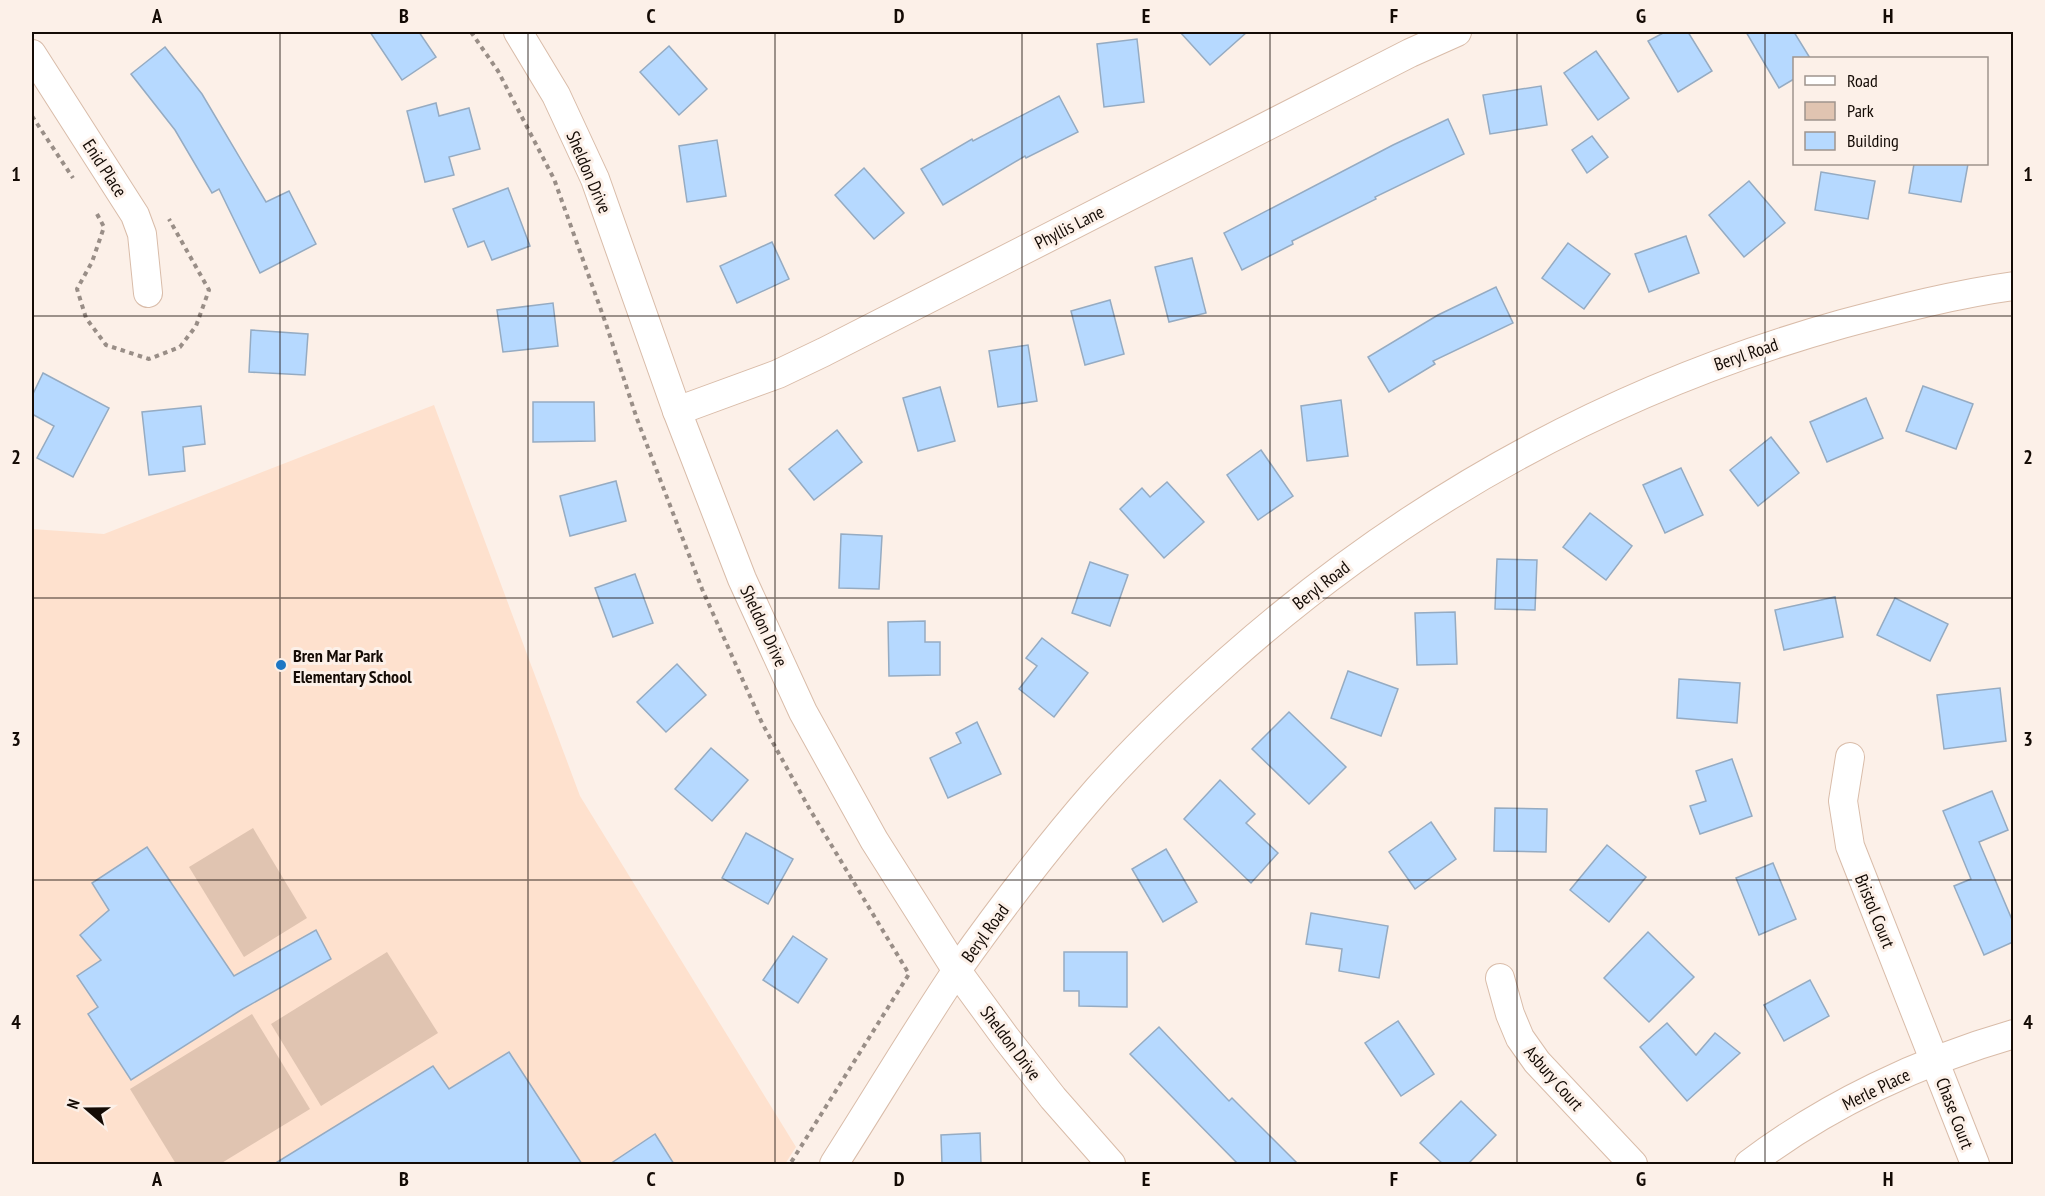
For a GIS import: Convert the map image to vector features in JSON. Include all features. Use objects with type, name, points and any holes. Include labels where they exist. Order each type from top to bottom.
[{"type":"street","name":"Sheldon Drive","points":[[518,32],[556,95],[595,179],[677,411],[742,579],[804,712],[874,840],[957,971],[1032,1072],[1112,1164]]},
{"type":"street","name":"Phyllis Lane","points":[[677,411],[778,374],[824,352],[1410,53],[1457,32]]},
{"type":"street","name":"Enid Place","points":[[32,54],[135,215],[142,234],[148,293]]},
{"type":"street","name":"Beryl Road","points":[[834,1164],[957,971],[1028,875],[1099,788],[1177,706],[1270,623],[1374,543],[1467,483],[1563,431],[1683,376],[1792,338],[1894,310],[2013,286]]},
{"type":"street","name":"Bristol Court","points":[[1850,757],[1843,801],[1850,846],[1935,1061]]},
{"type":"street","name":"Asbury Court","points":[[1500,978],[1510,1014],[1520,1038],[1537,1062],[1633,1164]]},
{"type":"street","name":"Merle Place","points":[[1749,1164],[1856,1097],[1935,1061],[2013,1034]]},
{"type":"street","name":"Chase Court","points":[[1935,1061],[1975,1164]]},
{"type":"path","points":[[471,32],[498,71],[554,179],[637,419],[702,589],[762,723],[809,808],[909,974],[790,1164]]},
{"type":"shaded area","name":"Bren Mar Park Elementary School","points":[[434,405],[580,796],[796,1147],[785,1164],[32,1164],[32,529],[104,534]]},
{"type":"green space","points":[[253,828],[307,918],[244,957],[189,867]]},
{"type":"green space","points":[[387,952],[438,1033],[321,1106],[271,1024]]},
{"type":"green space","points":[[252,1014],[310,1109],[220,1164],[176,1164],[130,1089]]},
{"type":"building","points":[[370,32],[419,32],[436,57],[402,80]]},
{"type":"building","points":[[1180,32],[1247,32],[1210,65]]},
{"type":"building","points":[[1665,32],[1688,32],[1712,71],[1678,92],[1648,41]]},
{"type":"building","points":[[1746,32],[1794,32],[1809,57],[1793,57],[1793,80],[1779,88]]},
{"type":"building","points":[[1137,39],[1144,102],[1104,107],[1097,44]]},
{"type":"building","points":[[669,46],[707,89],[679,115],[640,72]]},
{"type":"building","points":[[165,47],[202,94],[266,202],[289,191],[316,244],[260,273],[219,189],[212,193],[175,130],[131,74]]},
{"type":"building","points":[[1596,51],[1629,98],[1598,120],[1564,73]]},
{"type":"building","points":[[1541,86],[1547,125],[1490,134],[1483,95]]},
{"type":"building","points":[[1059,96],[1078,132],[1026,158],[1025,156],[943,205],[921,169],[972,139],[973,141]]},
{"type":"building","points":[[436,103],[439,116],[469,108],[480,149],[449,157],[454,175],[425,182],[407,111]]},
{"type":"building","points":[[1448,119],[1464,154],[1375,197],[1376,199],[1292,241],[1293,244],[1242,270],[1224,233]]},
{"type":"building","points":[[1592,136],[1608,157],[1587,173],[1572,150]]},
{"type":"building","points":[[717,140],[726,196],[687,202],[679,146]]},
{"type":"building","points":[[1914,165],[1968,165],[1961,202],[1909,193]]},
{"type":"building","points":[[864,168],[904,213],[874,239],[835,195]]},
{"type":"building","points":[[1821,172],[1875,181],[1868,219],[1815,210]]},
{"type":"building","points":[[1749,181],[1785,223],[1744,257],[1709,215]]},
{"type":"building","points":[[508,188],[530,246],[492,260],[484,241],[468,247],[453,209]]},
{"type":"building","points":[[1686,236],[1699,273],[1649,292],[1635,254]]},
{"type":"building","points":[[772,242],[789,279],[737,303],[720,266]]},
{"type":"building","points":[[1568,243],[1610,274],[1584,309],[1542,278]]},
{"type":"building","points":[[1192,258],[1206,313],[1169,322],[1155,267]]},
{"type":"building","points":[[1496,287],[1513,323],[1433,361],[1435,364],[1389,392],[1368,357],[1438,315]]},
{"type":"building","points":[[1110,300],[1124,354],[1085,365],[1071,311]]},
{"type":"building","points":[[553,303],[558,346],[503,352],[497,310]]},
{"type":"building","points":[[251,330],[308,334],[305,375],[249,372]]},
{"type":"building","points":[[1028,345],[1037,401],[998,407],[989,351]]},
{"type":"building","points":[[43,373],[109,408],[73,477],[37,458],[54,426],[32,414],[32,396]]},
{"type":"building","points":[[1923,386],[1973,404],[1956,449],[1906,431]]},
{"type":"building","points":[[940,387],[955,441],[918,451],[903,398]]},
{"type":"building","points":[[1866,398],[1883,438],[1827,462],[1810,422]]},
{"type":"building","points":[[1341,400],[1348,456],[1307,461],[1301,406]]},
{"type":"building","points":[[533,402],[594,402],[595,441],[533,442]]},
{"type":"building","points":[[201,406],[205,444],[183,447],[185,471],[149,475],[142,412]]},
{"type":"building","points":[[837,430],[862,462],[814,500],[789,469]]},
{"type":"building","points":[[1771,437],[1799,473],[1758,506],[1730,470]]},
{"type":"building","points":[[1261,450],[1293,496],[1258,520],[1227,475]]},
{"type":"building","points":[[1681,468],[1703,515],[1665,533],[1643,485]]},
{"type":"building","points":[[616,481],[626,521],[570,536],[560,496]]},
{"type":"building","points":[[1167,482],[1204,522],[1164,558],[1120,509],[1142,488],[1150,497]]},
{"type":"building","points":[[1590,513],[1632,546],[1606,580],[1563,547]]},
{"type":"building","points":[[841,534],[882,536],[879,589],[839,588]]},
{"type":"building","points":[[1497,559],[1537,560],[1535,610],[1495,609]]},
{"type":"building","points":[[1090,562],[1128,575],[1110,626],[1072,613]]},
{"type":"building","points":[[635,574],[653,623],[613,637],[595,588]]},
{"type":"building","points":[[1835,597],[1843,637],[1784,650],[1775,610]]},
{"type":"building","points":[[1895,598],[1948,624],[1930,661],[1877,635]]},
{"type":"building","points":[[1455,612],[1457,664],[1417,665],[1415,613]]},
{"type":"building","points":[[925,621],[925,642],[940,642],[940,675],[889,676],[888,622]]},
{"type":"building","points":[[1042,638],[1088,673],[1054,717],[1019,689],[1037,666],[1026,658]]},
{"type":"building","points":[[677,664],[706,695],[666,732],[637,702]]},
{"type":"building","points":[[1348,671],[1398,689],[1381,736],[1331,718]]},
{"type":"building","points":[[1679,679],[1740,683],[1737,723],[1677,718]]},
{"type":"building","points":[[2000,688],[2006,741],[1944,749],[1937,695]]},
{"type":"building","points":[[1289,712],[1346,767],[1309,804],[1252,749]]},
{"type":"building","points":[[977,722],[1001,774],[948,798],[930,758],[961,743],[956,733]]},
{"type":"building","points":[[711,748],[748,780],[712,821],[675,789]]},
{"type":"building","points":[[1732,759],[1752,816],[1700,834],[1690,806],[1706,801],[1696,771]]},
{"type":"building","points":[[1220,780],[1255,814],[1246,823],[1278,853],[1251,883],[1184,819]]},
{"type":"building","points":[[1992,791],[2008,830],[1979,842],[2013,922],[2013,942],[1984,955],[1954,886],[1971,879],[1943,811]]},
{"type":"building","points":[[1495,808],[1547,809],[1546,852],[1494,851]]},
{"type":"building","points":[[1431,822],[1456,859],[1415,889],[1389,852]]},
{"type":"building","points":[[746,833],[793,859],[768,904],[722,878]]},
{"type":"building","points":[[1607,845],[1646,877],[1609,922],[1570,890]]},
{"type":"building","points":[[147,847],[234,976],[316,930],[331,959],[241,1010],[131,1080],[88,1014],[98,1007],[77,976],[101,960],[80,935],[109,910],[92,883]]},
{"type":"building","points":[[1166,849],[1197,902],[1163,922],[1132,869]]},
{"type":"building","points":[[1773,863],[1796,919],[1759,935],[1736,878]]},
{"type":"building","points":[[1311,913],[1388,926],[1379,978],[1339,971],[1342,949],[1306,944]]},
{"type":"building","points":[[1648,932],[1694,977],[1649,1022],[1604,978]]},
{"type":"building","points":[[793,936],[827,959],[798,1003],[763,980]]},
{"type":"building","points":[[1064,952],[1127,952],[1127,1007],[1079,1006],[1079,991],[1064,991]]},
{"type":"building","points":[[1810,980],[1829,1016],[1784,1041],[1764,1005]]},
{"type":"building","points":[[1398,1021],[1434,1074],[1401,1096],[1365,1043]]},
{"type":"building","points":[[1667,1023],[1696,1055],[1715,1033],[1740,1053],[1687,1101],[1640,1047]]},
{"type":"building","points":[[1159,1027],[1229,1101],[1232,1098],[1298,1164],[1238,1164],[1130,1054]]},
{"type":"building","points":[[509,1052],[582,1164],[274,1164],[433,1066],[449,1089]]},
{"type":"building","points":[[1461,1101],[1496,1135],[1468,1164],[1443,1164],[1420,1143]]},
{"type":"building","points":[[980,1133],[981,1164],[942,1164],[941,1135]]},
{"type":"building","points":[[655,1134],[674,1164],[610,1164]]},
{"type":"place","name":"Bren Mar Park Elementary School","points":[[281,665]]}]
